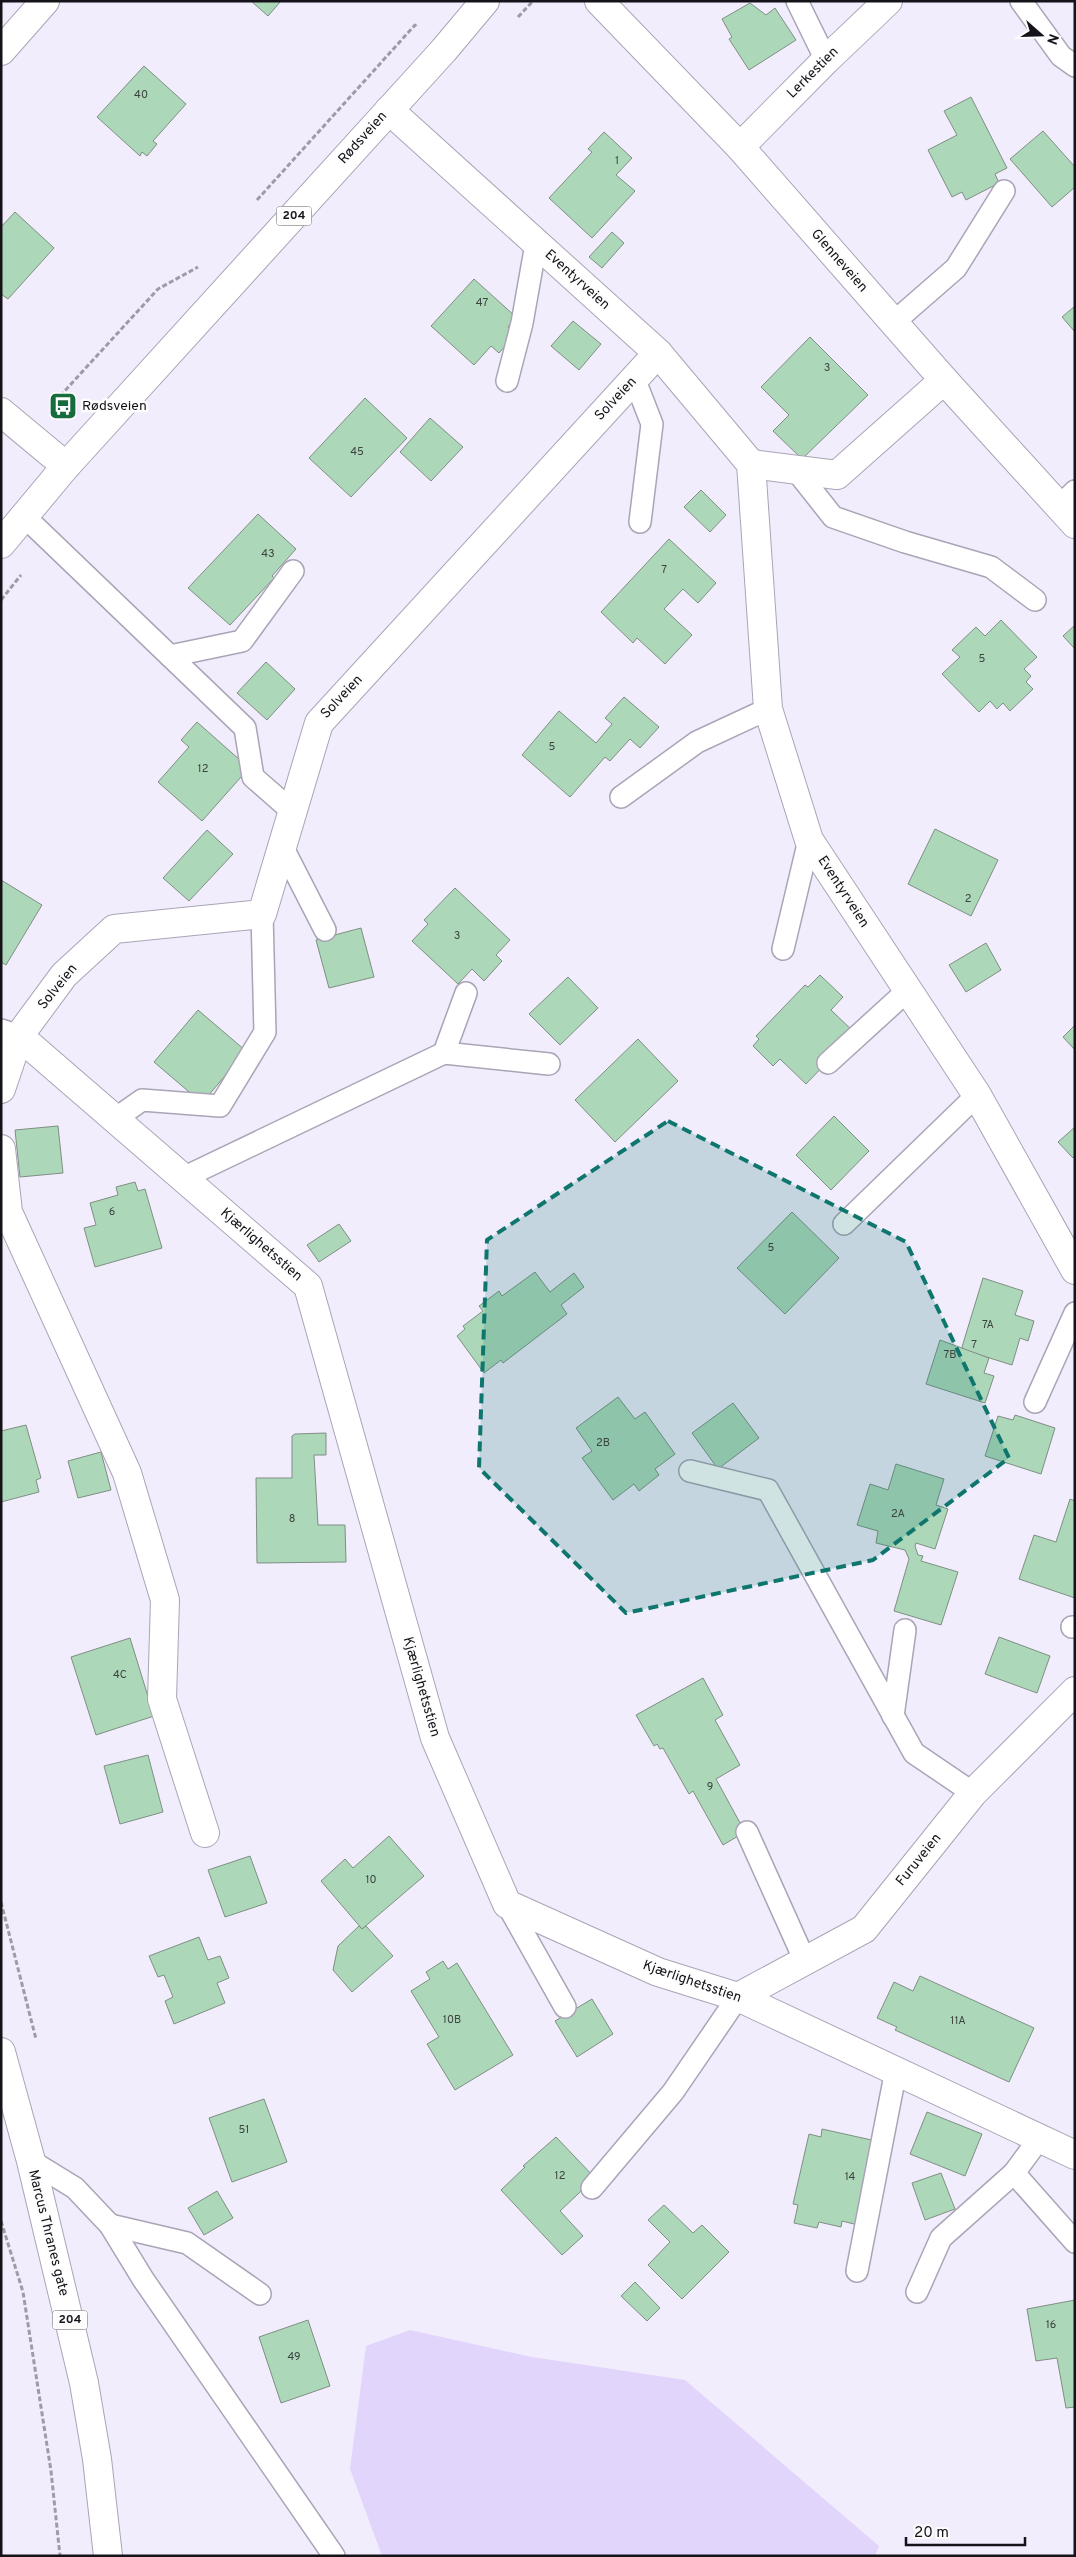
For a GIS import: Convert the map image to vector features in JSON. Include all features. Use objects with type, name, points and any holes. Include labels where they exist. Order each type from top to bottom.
[{"type":"main road","points":[[1,50],[45,1]]},
{"type":"main road","name":"Rødsveien","points":[[1,544],[66,466],[389,110],[485,1]]},
{"type":"main road","name":"Glenneveien","points":[[599,1],[740,147],[944,380],[1070,508]]},
{"type":"main road","name":"Lerkestien","points":[[740,147],[826,60],[888,1]]},
{"type":"main road","name":"Eventyrveien","points":[[389,110],[658,353],[751,464],[768,708],[809,840],[977,1095],[1075,1270]]},
{"type":"main road","name":"Solveien","points":[[10,1033],[64,975],[114,929],[262,914],[319,723],[658,353]]},
{"type":"main road","points":[[751,464],[837,474],[944,380]]},
{"type":"main road","points":[[1,412],[66,466]]},
{"type":"main road","points":[[1,1089],[10,1033]]},
{"type":"main road","name":"Kjærlighetsstien","points":[[10,1033],[115,1119],[308,1286],[435,1738],[507,1904],[658,1972],[738,1997],[1062,2145]]},
{"type":"main road","points":[[1,1149],[8,1212],[123,1464],[165,1600],[162,1699],[205,1833]]},
{"type":"main road","name":"Furuveien","points":[[738,1997],[864,1929],[972,1793],[1075,1691]]},
{"type":"main road","name":"204","points":[[1,2052],[5,2090]]},
{"type":"main road","name":"Marcus Thranes gate","points":[[5,2090],[31,2161],[84,2383],[97,2459],[108,2556]]},
{"type":"lane","points":[[797,1],[826,60]]},
{"type":"lane","points":[[1021,1],[1061,56],[1075,66]]},
{"type":"lane","points":[[894,322],[956,268],[1004,191]]},
{"type":"lane","points":[[506,381],[522,322],[536,244]]},
{"type":"lane","points":[[634,378],[652,424],[640,522]]},
{"type":"lane","points":[[796,469],[832,517],[905,542],[991,567],[1035,600]]},
{"type":"lane","points":[[24,516],[244,728],[253,777],[293,812]]},
{"type":"lane","points":[[170,656],[242,641],[293,571]]},
{"type":"lane","points":[[621,797],[697,742],[768,708]]},
{"type":"lane","points":[[783,949],[809,840]]},
{"type":"lane","points":[[282,846],[325,930]]},
{"type":"lane","points":[[115,1119],[142,1100],[220,1106],[265,1032],[262,914]]},
{"type":"lane","points":[[828,1063],[908,990]]},
{"type":"lane","points":[[444,1053],[466,993]]},
{"type":"lane","points":[[183,1178],[444,1053],[549,1064]]},
{"type":"lane","points":[[844,1224],[977,1095]]},
{"type":"lane","points":[[1035,1402],[1075,1313]]},
{"type":"lane","points":[[690,1471],[768,1490],[914,1753],[972,1793]]},
{"type":"lane","points":[[893,1716],[905,1630]]},
{"type":"lane","points":[[747,1832],[805,1961]]},
{"type":"lane","points":[[507,1904],[565,2007]]},
{"type":"lane","points":[[592,2188],[673,2092],[738,1997]]},
{"type":"lane","points":[[856,2271],[896,2070]]},
{"type":"lane","points":[[917,2292],[941,2238],[1014,2173],[1062,2145]]},
{"type":"lane","points":[[31,2161],[75,2188],[110,2225],[143,2279],[334,2556]]},
{"type":"lane","points":[[1014,2173],[1075,2242]]},
{"type":"lane","points":[[110,2225],[187,2243],[260,2294]]},
{"type":"path","points":[[1,2221],[22,2292],[51,2471],[60,2556]]},
{"type":"highlighted area","points":[[668,1121],[906,1242],[1009,1458],[873,1560],[626,1613],[479,1468],[487,1240]]},
{"type":"shaded area","points":[[410,2330],[532,2357],[685,2380],[879,2546],[875,2556],[382,2556],[350,2469],[366,2346]]},
{"type":"building","points":[[251,1],[281,1],[268,16]]},
{"type":"building","points":[[750,3],[766,15],[775,8],[796,40],[749,70],[729,39],[732,37],[722,19]]},
{"type":"building","points":[[144,66],[186,104],[153,141],[157,144],[147,156],[142,152],[140,156],[97,117]]},
{"type":"building","points":[[971,97],[1007,168],[995,174],[999,183],[966,200],[962,192],[952,197],[928,150],[957,135],[944,111]]},
{"type":"building","points":[[1043,131],[1075,167],[1075,187],[1052,207],[1010,159]]},
{"type":"building","points":[[604,132],[632,158],[616,175],[635,191],[592,238],[549,198],[592,152],[588,149]]},
{"type":"building","points":[[15,212],[54,248],[8,299],[1,294],[1,227]]},
{"type":"building","points":[[612,232],[624,243],[602,268],[589,257]]},
{"type":"building","points":[[474,279],[516,317],[508,327],[516,334],[499,353],[491,346],[474,365],[431,326]]},
{"type":"building","points":[[1075,306],[1075,332],[1062,317]]},
{"type":"building","points":[[573,321],[601,344],[579,370],[551,346]]},
{"type":"building","points":[[810,337],[868,395],[802,459],[773,431],[789,415],[761,387]]},
{"type":"building","points":[[365,398],[407,438],[351,497],[309,458]]},
{"type":"building","points":[[430,418],[463,447],[431,481],[400,452]]},
{"type":"building","points":[[701,490],[726,515],[710,532],[684,507]]},
{"type":"building","points":[[258,514],[296,549],[272,576],[274,578],[230,625],[188,588]]},
{"type":"building","points":[[669,539],[716,583],[698,603],[683,589],[664,609],[692,635],[665,664],[637,638],[633,643],[601,612]]},
{"type":"building","points":[[1001,620],[1037,657],[1024,669],[1031,676],[1026,682],[1033,689],[1010,711],[1003,703],[997,709],[990,701],[979,712],[942,674],[960,657],[952,650],[976,627],[985,636]]},
{"type":"building","points":[[1075,625],[1075,649],[1063,636]]},
{"type":"building","points":[[266,662],[295,689],[267,720],[237,693]]},
{"type":"building","points":[[624,697],[659,727],[640,748],[630,739],[610,761],[605,757],[570,797],[522,755],[559,711],[596,743],[612,724],[605,718]]},
{"type":"building","points":[[197,722],[249,768],[202,821],[158,782],[189,747],[181,740]]},
{"type":"building","points":[[935,829],[998,860],[971,916],[908,884]]},
{"type":"building","points":[[207,830],[233,854],[189,901],[163,878]]},
{"type":"building","points":[[1,880],[42,905],[6,965],[1,962]]},
{"type":"building","points":[[455,888],[510,940],[496,955],[502,961],[484,981],[472,969],[458,984],[412,941],[428,924],[424,920]]},
{"type":"building","points":[[361,928],[374,977],[329,988],[316,940]]},
{"type":"building","points":[[986,943],[1001,970],[966,992],[949,965]]},
{"type":"building","points":[[820,975],[843,997],[831,1010],[855,1033],[806,1084],[780,1059],[773,1066],[753,1046],[759,1039],[756,1036],[805,985],[808,987]]},
{"type":"building","points":[[568,977],[598,1008],[560,1045],[529,1014]]},
{"type":"building","points":[[198,1010],[246,1051],[202,1103],[154,1062]]},
{"type":"building","points":[[1075,1025],[1075,1050],[1063,1037]]},
{"type":"building","points":[[638,1039],[678,1081],[615,1142],[575,1100]]},
{"type":"building","points":[[834,1116],[869,1151],[831,1190],[796,1155]]},
{"type":"building","points":[[58,1126],[63,1173],[20,1177],[15,1130]]},
{"type":"building","points":[[1075,1127],[1075,1156],[1073,1158],[1058,1142]]},
{"type":"building","points":[[135,1182],[138,1191],[145,1189],[162,1248],[95,1267],[84,1228],[96,1225],[90,1203],[118,1195],[116,1187]]},
{"type":"building","points":[[792,1212],[839,1258],[785,1314],[737,1268]]},
{"type":"building","points":[[339,1224],[351,1241],[319,1262],[307,1245]]},
{"type":"building","points":[[535,1272],[550,1292],[574,1273],[584,1287],[561,1305],[567,1314],[503,1363],[501,1360],[484,1373],[457,1336],[465,1329],[463,1326],[483,1311],[479,1306],[499,1291],[502,1296]]},
{"type":"building","points":[[983,1278],[1023,1291],[1015,1315],[1034,1321],[1028,1341],[1020,1338],[1012,1365],[964,1350],[962,1347]]},
{"type":"building","points":[[940,1340],[989,1358],[984,1373],[994,1376],[985,1403],[926,1384]]},
{"type":"building","points":[[618,1397],[635,1419],[645,1412],[675,1454],[655,1469],[659,1475],[639,1491],[634,1484],[613,1500],[582,1458],[592,1451],[576,1428]]},
{"type":"building","points":[[733,1403],[759,1438],[718,1469],[692,1433]]},
{"type":"building","points":[[1015,1415],[1055,1428],[1041,1474],[985,1456],[998,1416],[1013,1420]]},
{"type":"building","points":[[26,1425],[41,1478],[36,1480],[39,1492],[1,1502],[1,1431]]},
{"type":"building","points":[[326,1433],[326,1455],[314,1455],[318,1525],[345,1525],[346,1562],[257,1563],[256,1478],[292,1478],[292,1436],[295,1434]]},
{"type":"building","points":[[101,1452],[111,1490],[78,1498],[68,1461]]},
{"type":"building","points":[[896,1464],[944,1479],[936,1505],[948,1509],[935,1549],[916,1543],[915,1546],[918,1555],[923,1556],[921,1561],[958,1572],[941,1625],[894,1611],[909,1559],[905,1550],[876,1543],[878,1531],[857,1525],[870,1484],[888,1490]]},
{"type":"building","points":[[1070,1499],[1075,1501],[1075,1598],[1019,1579],[1034,1535],[1056,1542]]},
{"type":"building","points":[[999,1637],[1050,1656],[1037,1693],[985,1674]]},
{"type":"building","points":[[130,1638],[154,1716],[96,1735],[71,1657]]},
{"type":"building","points":[[703,1678],[723,1715],[715,1720],[740,1765],[716,1779],[745,1832],[723,1845],[693,1791],[689,1794],[663,1748],[660,1749],[657,1744],[654,1746],[636,1715]]},
{"type":"building","points":[[148,1755],[163,1812],[120,1824],[104,1766]]},
{"type":"building","points":[[389,1836],[424,1876],[362,1929],[321,1881],[345,1859],[353,1868]]},
{"type":"building","points":[[250,1856],[267,1903],[225,1917],[208,1870]]},
{"type":"building","points":[[359,1926],[362,1929],[366,1926],[393,1956],[352,1992],[333,1970],[338,1946]]},
{"type":"building","points":[[199,1937],[208,1960],[220,1956],[229,1978],[217,1983],[225,2003],[174,2024],[165,2001],[173,1997],[164,1975],[158,1977],[149,1956]]},
{"type":"building","points":[[443,1961],[448,1969],[457,1963],[513,2055],[455,2090],[427,2044],[439,2037],[411,1991],[430,1979],[426,1972]]},
{"type":"building","points":[[920,1976],[1034,2028],[1009,2082],[895,2030],[897,2027],[877,2018],[894,1982],[913,1991]]},
{"type":"building","points":[[592,1999],[613,2034],[577,2057],[555,2021]]},
{"type":"building","points":[[264,2099],[287,2162],[232,2182],[209,2118]]},
{"type":"building","points":[[927,2112],[982,2134],[965,2176],[910,2154]]},
{"type":"building","points":[[822,2129],[876,2141],[858,2225],[842,2221],[841,2227],[819,2222],[817,2228],[794,2223],[798,2205],[793,2204],[809,2134],[821,2137]]},
{"type":"building","points":[[556,2137],[595,2178],[560,2211],[583,2236],[562,2255],[501,2190],[525,2167],[523,2166]]},
{"type":"building","points":[[941,2173],[955,2209],[925,2220],[912,2183]]},
{"type":"building","points":[[217,2191],[233,2218],[204,2235],[188,2208]]},
{"type":"building","points":[[664,2205],[693,2233],[702,2225],[729,2252],[682,2299],[648,2265],[670,2242],[648,2220]]},
{"type":"building","points":[[635,2282],[660,2308],[647,2321],[621,2296]]},
{"type":"building","points":[[1075,2300],[1075,2407],[1066,2408],[1057,2358],[1036,2361],[1027,2309]]},
{"type":"building","points":[[308,2320],[330,2386],[281,2403],[259,2337]]},
{"type":"place","name":"Rødsveien","points":[[63,406]]}]
